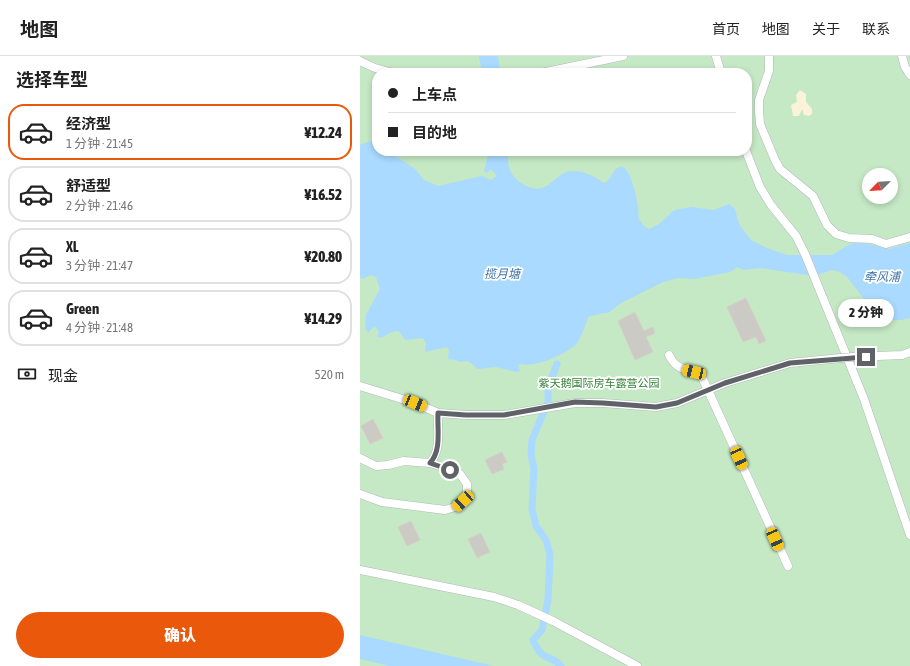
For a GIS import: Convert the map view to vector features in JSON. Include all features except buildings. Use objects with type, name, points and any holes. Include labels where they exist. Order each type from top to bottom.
[{"type":"street","points":[[565,68],[623,56]]},
{"type":"street","points":[[716,56],[720,68]]},
{"type":"street","points":[[769,56],[769,72],[759,100],[760,124],[780,169],[813,196],[826,225],[836,234],[849,238],[872,239],[886,244],[910,237]]},
{"type":"street","points":[[902,56],[904,67],[910,75]]},
{"type":"street","points":[[360,61],[379,68]]},
{"type":"street","points":[[748,156],[760,187],[772,206],[796,236],[805,254],[864,399],[910,535]]},
{"type":"street","points":[[360,386],[415,403],[438,413],[466,415],[504,415],[575,402],[656,407],[677,403],[709,390],[790,363],[854,357],[902,355],[910,352]]},
{"type":"street","points":[[669,356],[674,364],[680,368],[694,372],[702,377],[788,566]]},
{"type":"street","points":[[430,463],[434,458],[437,448],[438,413]]},
{"type":"street","points":[[360,458],[376,466],[404,461],[430,463],[460,474],[467,484],[467,493],[463,501],[455,507],[445,510],[382,502],[360,494]]},
{"type":"street","points":[[360,570],[494,597],[532,610],[637,666]]},
{"type":"green space","name":"紫天鹅国际房车露营公园","points":[[360,56],[910,56],[910,666],[360,666]]},
{"type":"sand","points":[[800,90],[806,94],[806,102],[812,109],[812,114],[809,116],[804,115],[802,109],[799,116],[793,116],[791,105],[797,102],[796,95]]},
{"type":"water","points":[[479,56],[498,56],[499,68],[481,68]]},
{"type":"water","name":"揽月塘","points":[[372,140],[372,156],[396,156],[415,169],[424,180],[438,186],[482,176],[491,180],[497,176],[491,169],[487,173],[484,171],[488,156],[508,156],[511,173],[517,180],[531,188],[539,189],[545,187],[566,172],[573,171],[586,173],[604,183],[609,179],[614,171],[619,167],[622,167],[629,174],[632,181],[638,207],[638,218],[644,226],[649,229],[659,224],[674,210],[692,207],[713,210],[729,204],[735,209],[739,224],[751,240],[767,248],[787,255],[832,255],[848,245],[855,243],[864,243],[889,249],[910,243],[910,318],[893,320],[871,308],[847,277],[840,272],[832,270],[814,276],[761,268],[743,270],[737,267],[730,272],[695,279],[678,278],[663,282],[621,303],[608,313],[588,317],[577,343],[559,356],[534,364],[518,365],[520,371],[516,372],[496,367],[478,369],[468,361],[459,362],[448,359],[449,351],[447,347],[425,352],[426,344],[423,338],[405,340],[399,331],[396,331],[380,338],[377,336],[379,333],[376,327],[372,328],[368,333],[365,328],[366,315],[380,289],[376,277],[371,275],[362,279],[360,277],[360,145]]},
{"type":"water","points":[[360,635],[494,666],[390,666],[360,659]]},
{"type":"waterway","points":[[557,364],[548,388],[548,402],[532,440],[531,455],[534,468],[532,509],[536,526],[546,540],[550,555],[548,600],[542,630],[533,640],[536,647],[543,655],[554,660],[561,666]]},
{"type":"route","points":[[450,470],[430,463],[434,458],[437,448],[438,413],[504,415],[575,402],[656,407],[677,403],[725,383],[790,363],[866,357]]},
{"type":"water label","name":"牵风浦","points":[[882,277]]}]
